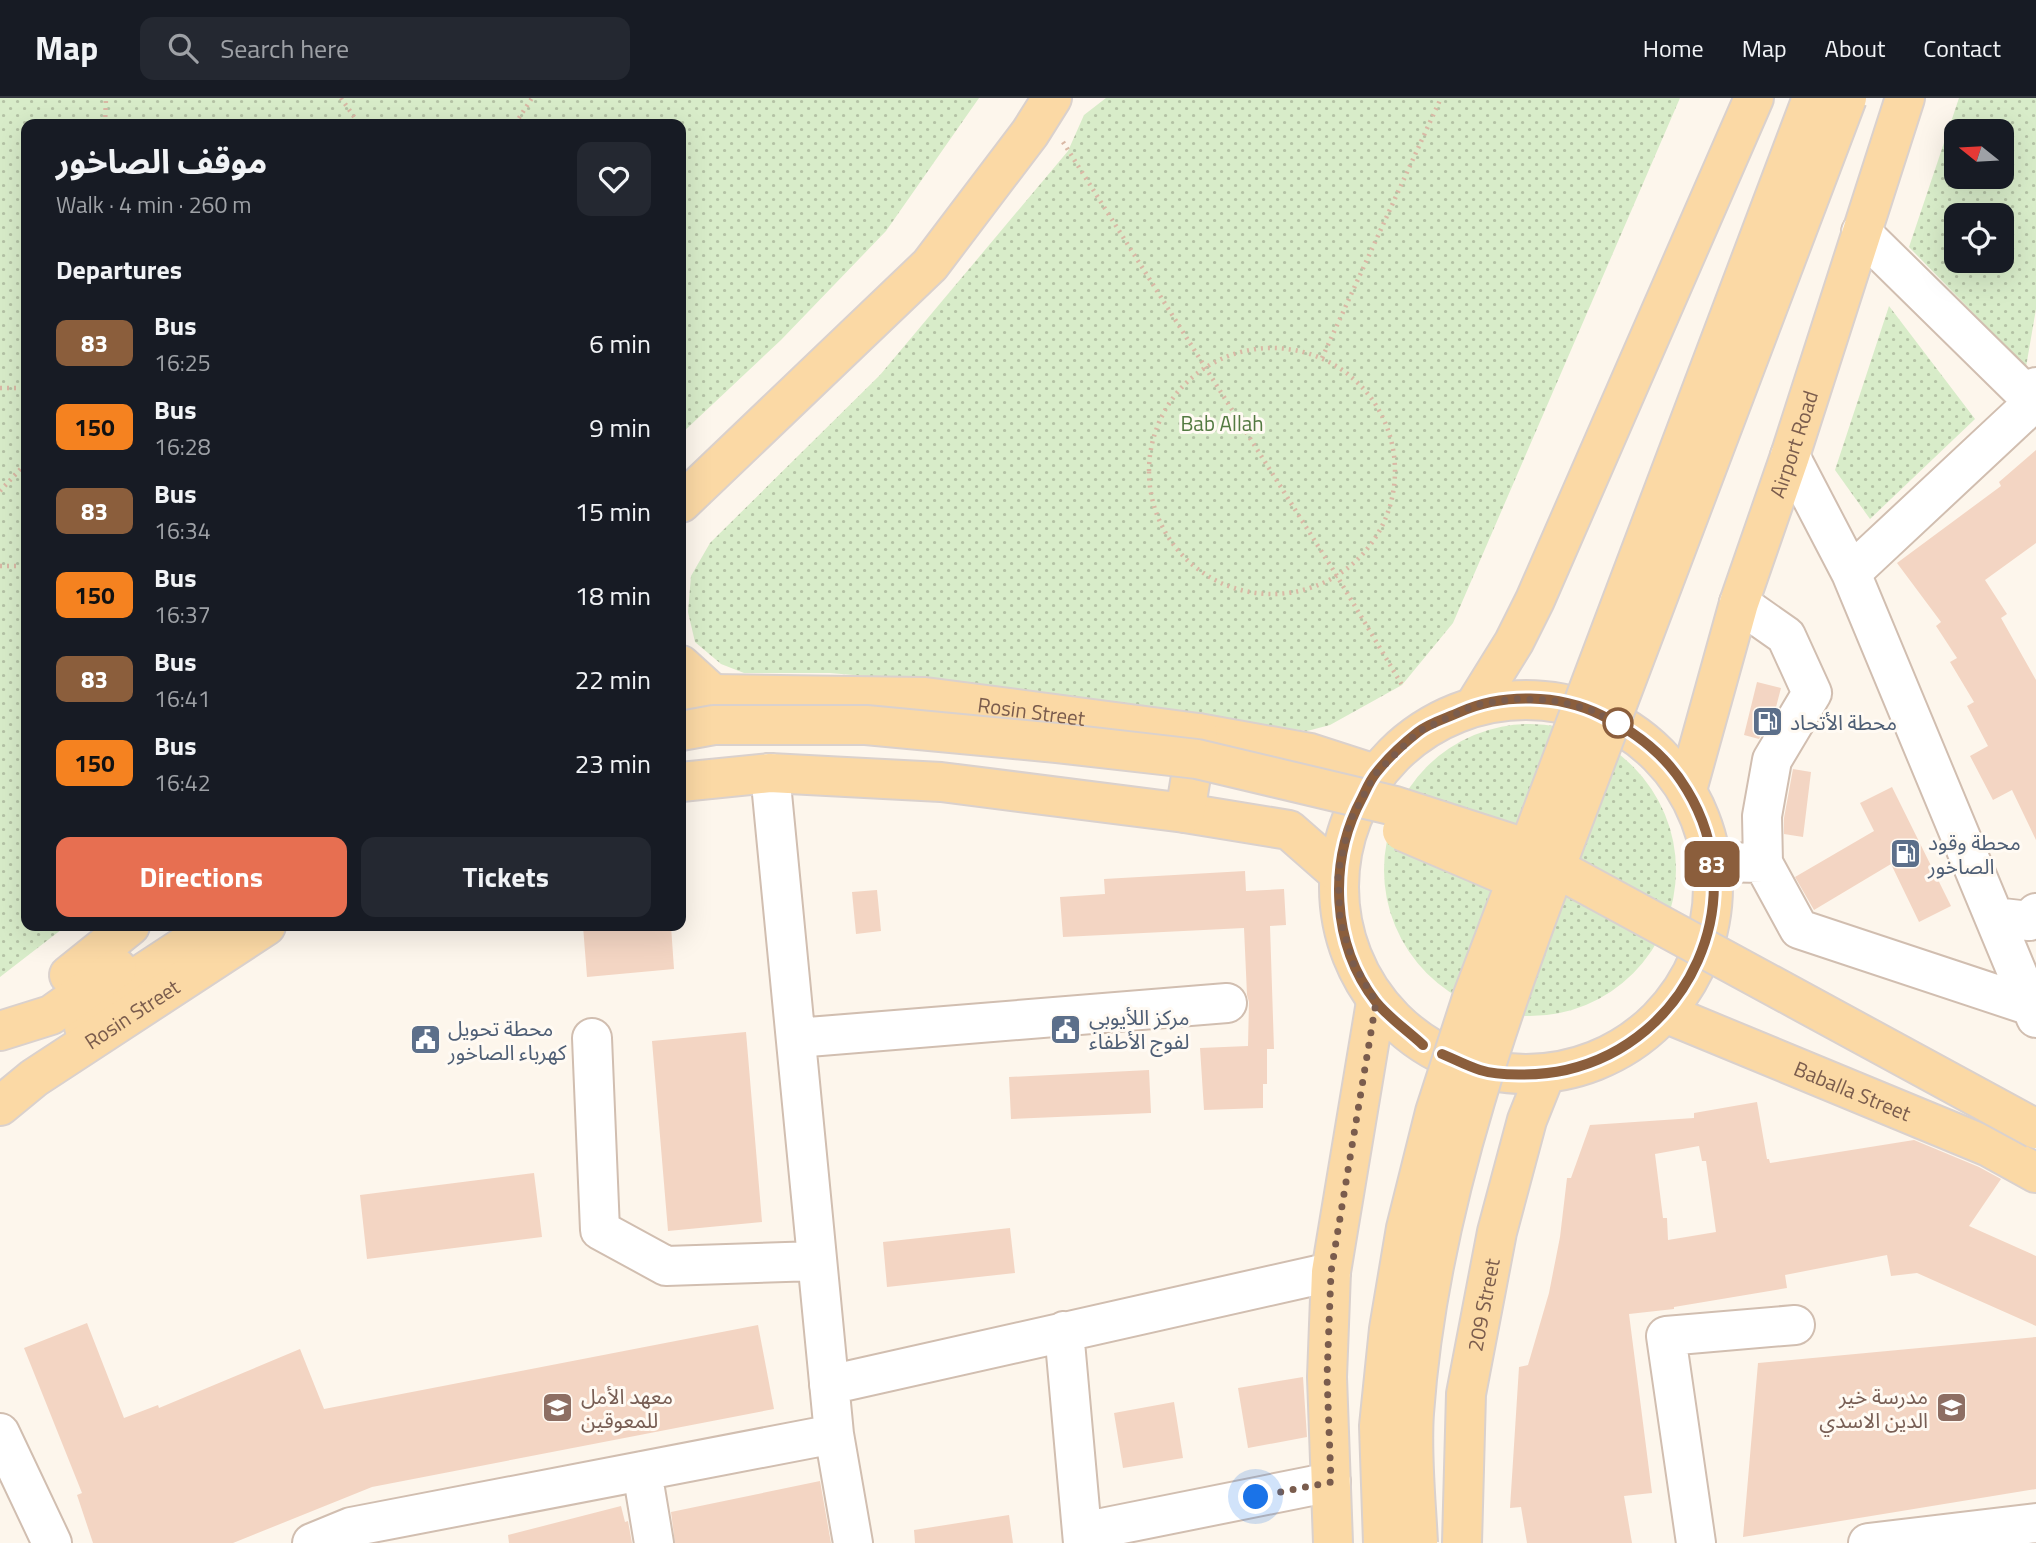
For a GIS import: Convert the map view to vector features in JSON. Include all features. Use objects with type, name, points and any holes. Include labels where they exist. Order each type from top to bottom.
[{"type":"main road","points":[[1475,705],[1514,642],[1535,600],[1754,98]]},
{"type":"main road","points":[[1383,1543],[1379,1426],[1389,1329],[1406,1228],[1435,1112],[1472,998],[1812,98]]},
{"type":"main road","points":[[1418,1543],[1413,1416],[1430,1280],[1467,1126],[1541,908],[1847,98]]},
{"type":"main road","name":"Airport Road","points":[[1688,790],[1739,603],[1790,456],[1905,98]]},
{"type":"main road","points":[[686,498],[930,265],[1048,105]]},
{"type":"main road","points":[[686,675],[697,697]]},
{"type":"main road","name":"Rosin Street","points":[[697,697],[925,697],[1198,733],[1310,753],[1375,774]]},
{"type":"main road","points":[[1513,699],[1551,700],[1589,709],[1628,728],[1661,756],[1688,790],[1703,825],[1712,862],[1714,892],[1710,922],[1701,955],[1686,986],[1665,1013],[1630,1044],[1590,1065],[1545,1075],[1481,1071],[1469,1066],[1423,1045],[1376,1002],[1353,963],[1340,919],[1338,873],[1350,821],[1375,774],[1419,731],[1475,705],[1513,699]]},
{"type":"main road","points":[[686,730],[714,725],[866,725],[1057,743],[1197,759],[1395,806],[1510,843],[2036,1129]]},
{"type":"main road","points":[[1185,813],[1198,733]]},
{"type":"main road","points":[[686,755],[718,749],[868,747],[1207,782],[1388,825],[1592,911],[2036,1149]]},
{"type":"main road","points":[[686,781],[770,773],[941,782],[1185,813],[1289,830],[1338,873]]},
{"type":"main road","points":[[1710,922],[1744,953],[1788,980],[2036,1108]]},
{"type":"main road","points":[[0,1031],[124,931]]},
{"type":"main road","points":[[0,1031],[51,1015],[168,931]]},
{"type":"main road","points":[[34,1078],[125,985],[207,931]]},
{"type":"main road","name":"Rosin Street","points":[[0,1106],[34,1078],[258,931]]},
{"type":"main road","points":[[1333,1543],[1327,1377],[1331,1272],[1376,1002]]},
{"type":"main road","name":"Baballa Street","points":[[1665,1013],[1989,1147],[2036,1173]]},
{"type":"main road","name":"209 Street","points":[[1462,1543],[1466,1394],[1497,1232],[1527,1120],[1545,1075]]},
{"type":"street","points":[[1851,573],[2035,398],[1861,232]]},
{"type":"street","points":[[1790,456],[1851,573],[2034,1012]]},
{"type":"street","points":[[1739,603],[1786,636],[1812,693],[1772,761],[1762,816],[1763,863],[1799,929],[2034,1012]]},
{"type":"street","points":[[770,773],[834,1434],[853,1543]]},
{"type":"street","points":[[1712,862],[1763,863]]},
{"type":"street","points":[[1994,917],[2029,920],[2036,913]]},
{"type":"street","points":[[796,1038],[1227,1003]]},
{"type":"street","points":[[592,1038],[600,1230],[666,1266],[817,1261]]},
{"type":"street","points":[[829,1385],[1331,1272]]},
{"type":"street","points":[[1696,1543],[1666,1336],[1795,1325]]},
{"type":"street","points":[[1064,1331],[1082,1537],[1331,1482]]},
{"type":"street","points":[[0,1433],[52,1543]]},
{"type":"street","points":[[312,1543],[351,1527],[382,1533],[642,1471],[834,1434]]},
{"type":"street","points":[[642,1471],[654,1543]]},
{"type":"street","points":[[1868,1543],[2036,1523]]},
{"type":"path","points":[[105,119],[106,98]]},
{"type":"path","points":[[341,98],[354,119]]},
{"type":"path","points":[[518,119],[532,98]]},
{"type":"path","points":[[1322,358],[1441,98]]},
{"type":"path","points":[[1048,105],[1204,369],[1337,576],[1402,685]]},
{"type":"path","points":[[1262,348],[1293,349],[1322,358],[1351,376],[1373,400],[1389,430],[1395,463],[1393,496],[1382,527],[1363,555],[1337,576],[1302,591],[1264,595],[1227,586],[1194,567],[1168,538],[1153,503],[1149,465],[1157,428],[1176,394],[1204,369],[1232,355],[1262,348]]},
{"type":"path","points":[[0,387],[21,388]]},
{"type":"path","points":[[0,491],[21,468]]},
{"type":"path","points":[[0,566],[21,566]]},
{"type":"green space","points":[[0,98],[979,98],[886,231],[781,340],[686,429],[686,119],[21,119],[21,931],[60,931],[0,977]]},
{"type":"green space","name":"Bab Allah","points":[[1106,98],[1680,98],[1453,623],[1402,685],[1330,725],[1307,731],[980,686],[830,673],[744,673],[721,664],[695,642],[688,612],[691,576],[710,543],[880,375],[1068,151],[1084,115]]},
{"type":"green space","points":[[1959,98],[2036,98],[2036,309],[2026,367],[1909,247],[1944,143],[1944,189],[2014,189],[2014,119],[1952,119]]},
{"type":"green space","points":[[1889,306],[1975,419],[1870,519],[1835,470]]},
{"type":"green space","points":[[1530,724],[1572,730],[1599,741],[1623,757],[1643,777],[1659,801],[1670,828],[1676,870],[1670,912],[1659,939],[1643,963],[1623,983],[1599,999],[1572,1010],[1530,1016],[1488,1010],[1461,999],[1437,983],[1417,963],[1401,939],[1390,912],[1384,870],[1390,828],[1401,801],[1417,777],[1437,757],[1461,741],[1488,730]]},
{"type":"building","points":[[2036,450],[2036,543],[1985,580],[2007,614],[2001,618],[2036,680],[2036,840],[2012,790],[1993,800],[1970,756],[1988,746],[1967,706],[1974,702],[1950,662],[1957,658],[1936,626],[1941,622],[1897,563],[2001,486],[1999,482]]},
{"type":"building","points":[[1757,682],[1781,688],[1775,711],[1759,739],[1744,735]]},
{"type":"building","points":[[1793,769],[1811,772],[1803,837],[1784,834],[1784,818]]},
{"type":"building","points":[[1892,787],[1951,906],[1919,922],[1891,864],[1814,910],[1795,877],[1874,831],[1860,803]]},
{"type":"building","points":[[1245,871],[1246,891],[1284,889],[1286,925],[1270,926],[1274,1049],[1267,1049],[1267,1084],[1263,1084],[1263,1108],[1204,1110],[1200,1048],[1248,1046],[1249,1002],[1244,928],[1063,937],[1060,897],[1105,894],[1104,879]]},
{"type":"building","points":[[877,890],[881,931],[856,934],[852,892]]},
{"type":"building","points":[[583,931],[671,931],[674,969],[587,977]]},
{"type":"building","points":[[746,1032],[762,1222],[668,1231],[652,1041]]},
{"type":"building","points":[[1149,1070],[1151,1113],[1011,1119],[1009,1077]]},
{"type":"building","points":[[1757,1102],[1767,1159],[1770,1163],[1914,1140],[2001,1179],[1969,1226],[2036,1256],[2036,1326],[1917,1273],[1891,1276],[1887,1255],[1785,1275],[1787,1288],[1674,1309],[1629,1314],[1652,1493],[1624,1496],[1632,1543],[1527,1543],[1521,1507],[1510,1508],[1519,1367],[1528,1365],[1549,1293],[1560,1237],[1567,1178],[1571,1178],[1590,1125],[1694,1118],[1694,1113]],"holes":[[[1699,1146],[1702,1161],[1706,1161],[1716,1232],[1668,1240],[1667,1218],[1663,1218],[1655,1154]]]},
{"type":"building","points":[[534,1173],[542,1237],[367,1259],[360,1195]]},
{"type":"building","points":[[1010,1228],[1015,1273],[887,1287],[883,1242]]},
{"type":"building","points":[[87,1323],[124,1418],[158,1405],[159,1408],[300,1349],[324,1409],[758,1325],[774,1409],[372,1487],[233,1543],[93,1543],[77,1495],[82,1493],[24,1348]]},
{"type":"building","points":[[2036,1337],[2036,1489],[1743,1537],[1758,1363]]},
{"type":"building","points":[[1303,1377],[1307,1437],[1248,1448],[1238,1388]]},
{"type":"building","points":[[1174,1402],[1183,1458],[1123,1468],[1114,1413]]},
{"type":"building","points":[[820,1481],[831,1543],[675,1543],[671,1512]]},
{"type":"building","points":[[621,1506],[625,1522],[628,1521],[632,1543],[509,1543],[508,1535]]},
{"type":"building","points":[[1009,1515],[1013,1543],[915,1543],[914,1530]]},
{"type":"bus line","name":"83","points":[[1423,1045],[1376,1002],[1353,963],[1340,919],[1338,873],[1350,821],[1375,774],[1419,731],[1475,705],[1513,699],[1551,700],[1589,709],[1628,728],[1661,756],[1688,790],[1703,825],[1712,862],[1714,892],[1710,922],[1701,955],[1686,986],[1665,1013],[1630,1044],[1590,1065],[1545,1075],[1481,1071],[1442,1054]]},
{"type":"place","name":"محطة الأتحاد","points":[[1767,722]]},
{"type":"place","name":"محطة وقود الصاخور","points":[[1905,854]]},
{"type":"place","name":"مركز اللأيوبي لفوج الأطفاء","points":[[1066,1029]]},
{"type":"place","name":"محطة تحويل كهرباء الصاخور","points":[[425,1040]]},
{"type":"place","name":"معهد الأمل للمعوقين","points":[[558,1408]]},
{"type":"place","name":"مدرسة خير الدين الاسدي","points":[[1951,1408]]},
{"type":"route","points":[[1256,1497],[1331,1482],[1327,1377],[1331,1272],[1376,1002],[1353,963],[1340,919],[1338,873],[1350,821],[1375,774],[1419,731],[1475,705],[1513,699],[1551,700],[1589,709],[1628,728],[1618,723]]}]
